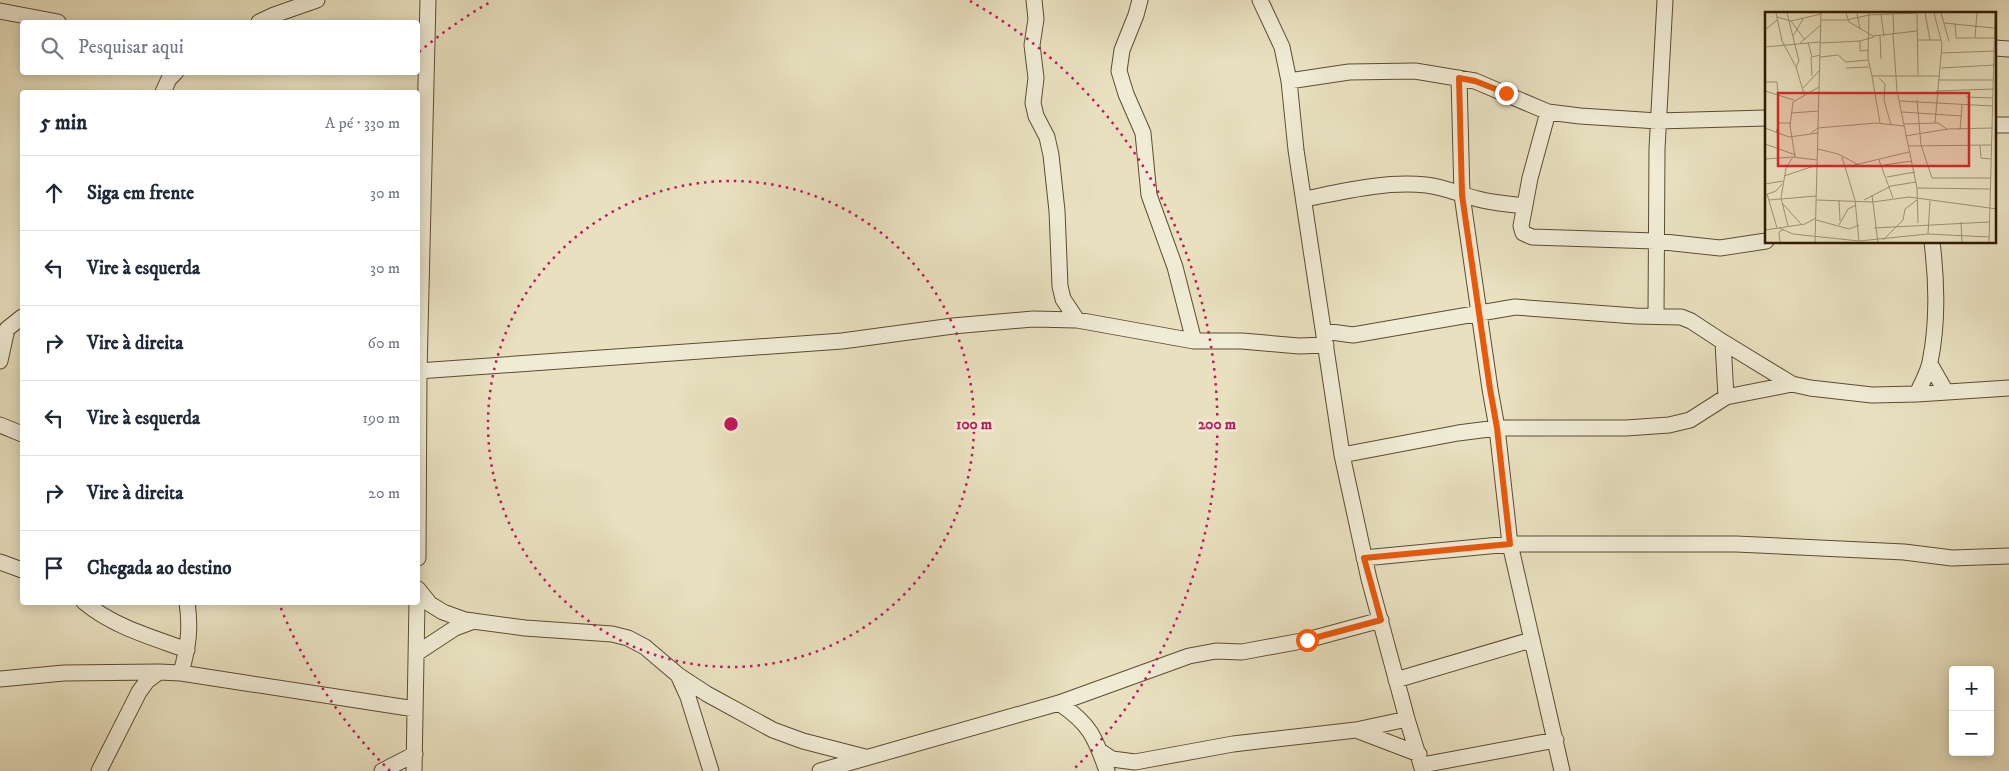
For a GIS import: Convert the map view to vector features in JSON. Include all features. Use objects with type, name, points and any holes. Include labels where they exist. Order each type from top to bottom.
[{"type":"street","points":[[261,20],[273,7],[317,0]]},
{"type":"street","points":[[420,191],[428,0]]},
{"type":"street","points":[[1034,0],[1036,20],[1032,45],[1036,78],[1033,103],[1036,116],[1047,137],[1051,155],[1057,211],[1058,273],[1062,299],[1078,320]]},
{"type":"street","points":[[1140,0],[1122,50],[1119,71],[1126,94],[1143,133],[1149,195],[1175,267],[1194,341]]},
{"type":"street","points":[[1260,0],[1282,47],[1289,81],[1296,150],[1342,455],[1364,558],[1406,718],[1421,764]]},
{"type":"street","points":[[1656,316],[1655,241],[1658,121],[1665,0]]},
{"type":"street","points":[[0,10],[48,20]]},
{"type":"street","points":[[1996,48],[2009,49]]},
{"type":"street","points":[[1289,81],[1349,72],[1415,71],[1475,81],[1548,112],[1658,121],[1765,118]]},
{"type":"street","points":[[1459,78],[1462,195],[1478,312],[1497,428],[1510,544],[1562,771]]},
{"type":"street","points":[[1548,112],[1524,206],[1521,226],[1523,233],[1532,237],[1655,241],[1720,248],[1765,241]]},
{"type":"street","points":[[1996,125],[2009,125]]},
{"type":"street","points":[[1304,199],[1365,187],[1396,184],[1446,188],[1477,199],[1524,206]]},
{"type":"street","points":[[1917,394],[1930,364],[1936,306],[1936,277],[1932,244]]},
{"type":"street","points":[[420,371],[842,341],[953,326],[1033,319],[1078,320],[1194,341],[1242,341],[1299,346],[1325,338],[1353,335],[1515,307],[1681,317],[1691,321],[1792,384],[1827,390],[1872,395],[2009,388]]},
{"type":"street","points":[[0,361],[7,329],[20,319]]},
{"type":"street","points":[[1722,342],[1726,398]]},
{"type":"street","points":[[1930,364],[1946,392]]},
{"type":"street","points":[[1342,455],[1458,433],[1497,428],[1626,428],[1669,425],[1690,420],[1726,398],[1792,384]]},
{"type":"street","points":[[0,426],[20,433]]},
{"type":"street","points":[[1364,558],[1510,544],[1736,544],[1896,551],[1952,558],[2009,556]]},
{"type":"street","points":[[0,562],[20,569]]},
{"type":"street","points":[[420,592],[430,604],[443,612],[474,621],[525,628],[612,634],[628,638],[645,647],[678,675],[707,694],[773,730],[803,741],[865,758]]},
{"type":"street","points":[[88,605],[97,613],[129,630],[187,650]]},
{"type":"street","points":[[180,673],[187,650],[190,626],[187,605]]},
{"type":"street","points":[[414,771],[417,605]]},
{"type":"street","points":[[820,771],[1059,704],[1189,656],[1216,651],[1242,652],[1307,640],[1381,620]]},
{"type":"street","points":[[417,653],[455,628],[474,621]]},
{"type":"street","points":[[1396,680],[1531,640]]},
{"type":"street","points":[[99,771],[139,692],[159,672]]},
{"type":"street","points":[[0,679],[64,673],[180,673],[415,709]]},
{"type":"street","points":[[678,675],[688,697],[711,771]]},
{"type":"street","points":[[1059,704],[1077,715],[1087,726],[1100,751],[1107,771]]},
{"type":"street","points":[[1100,751],[1112,759],[1135,762],[1233,744],[1356,730],[1406,718]]},
{"type":"street","points":[[1356,730],[1421,764],[1556,740]]},
{"type":"street","points":[[382,771],[414,754]]},
{"type":"route","points":[[1307,640],[1381,620],[1364,558],[1510,544],[1497,428],[1478,312],[1462,195],[1459,78],[1475,81],[1506,93]]}]
